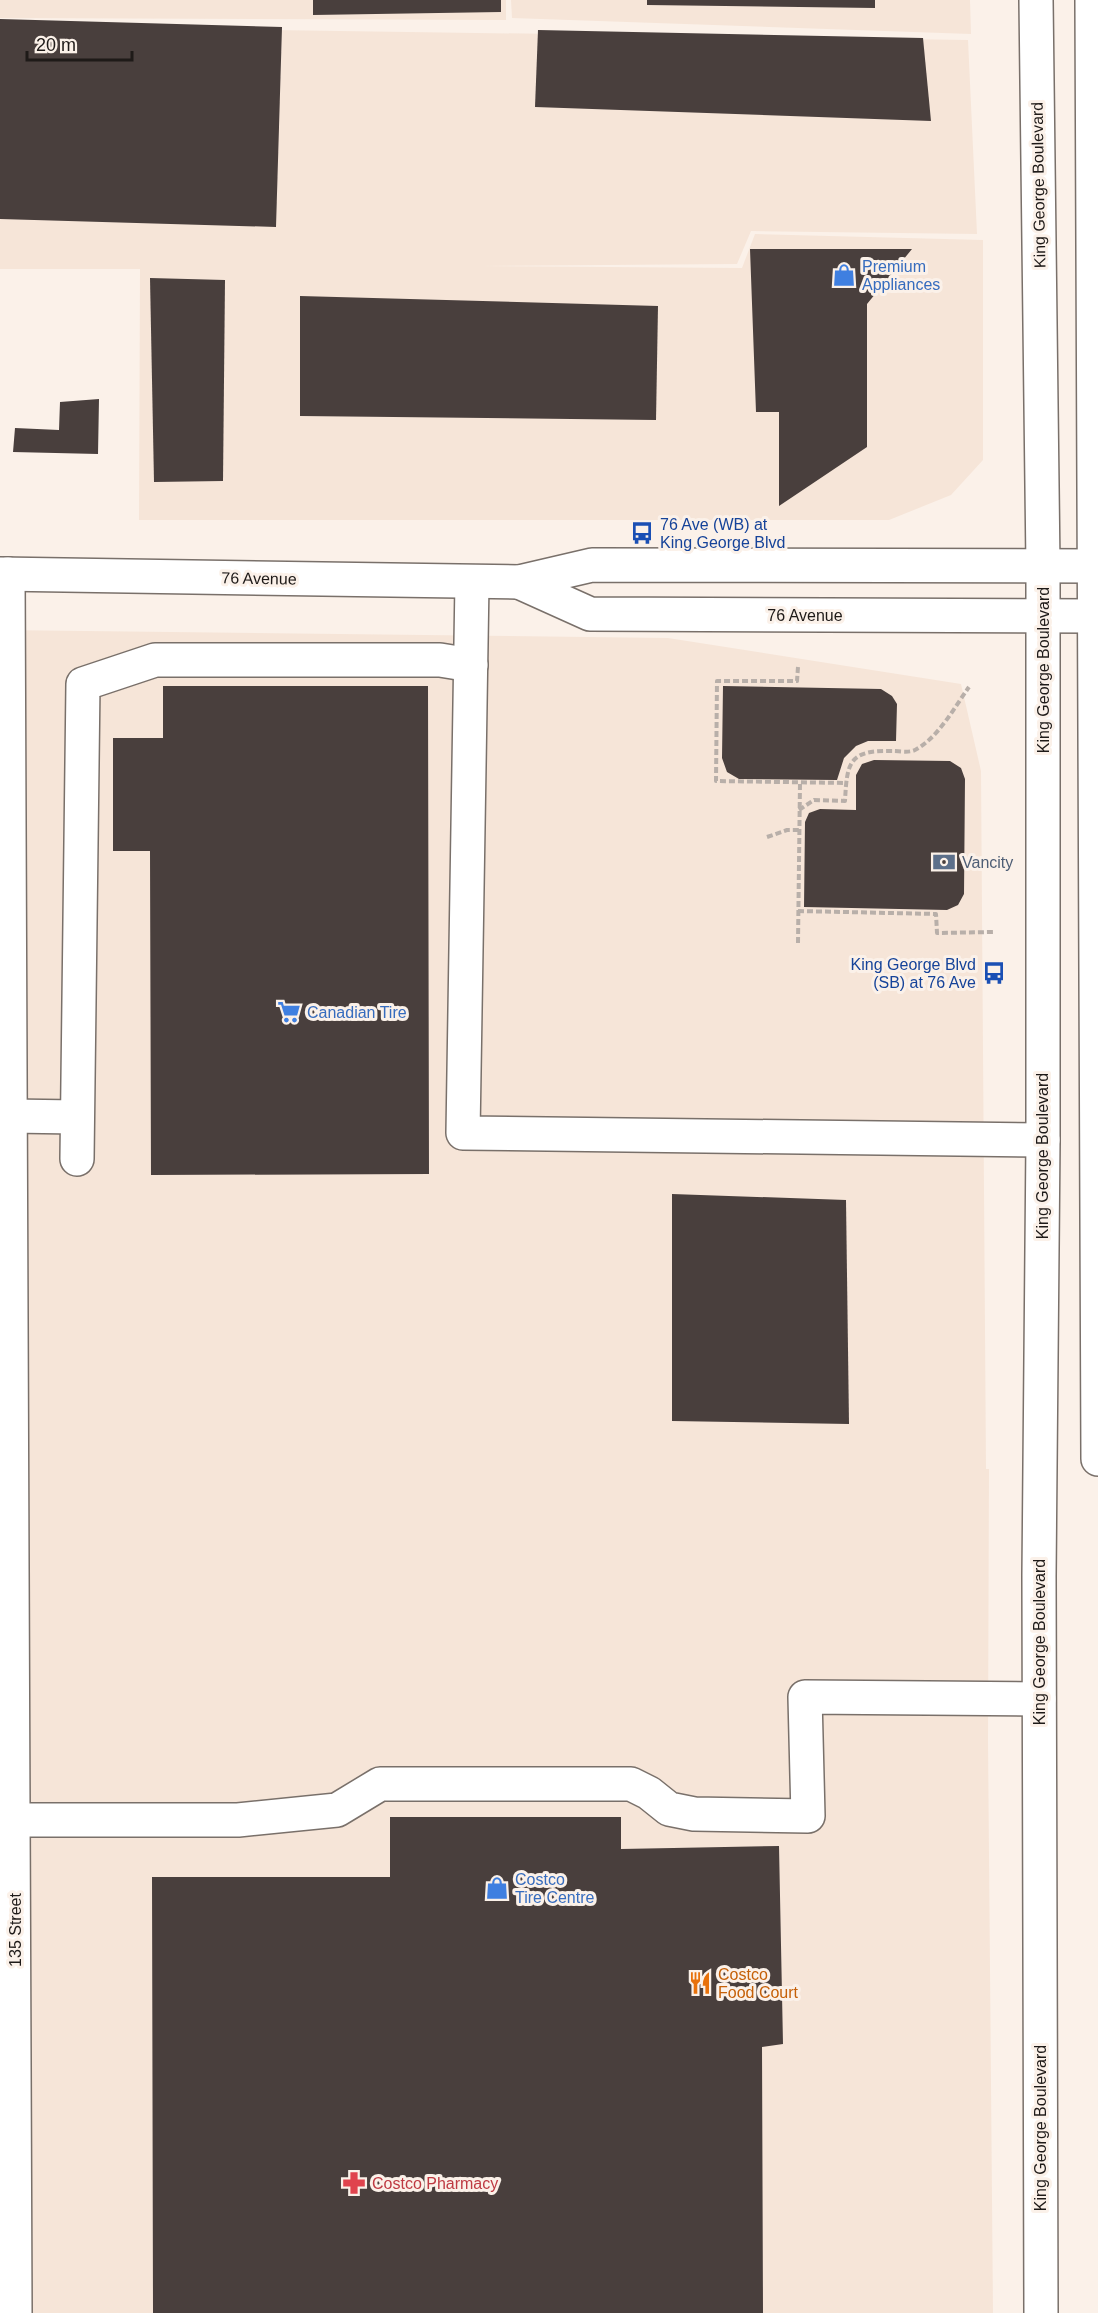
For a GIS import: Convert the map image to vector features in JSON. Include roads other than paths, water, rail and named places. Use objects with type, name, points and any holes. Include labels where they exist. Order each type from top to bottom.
[{"type":"main road","name":"King George Boulevard","points":[[1036,0],[1043,566],[1043,1140],[1039,1699],[1041,2313]]},
{"type":"main road","points":[[1092,0],[1097,752],[1098,1459]]},
{"type":"main road","name":"76 Avenue","points":[[4,574],[519,582],[592,565],[1096,566]]},
{"type":"main road","name":"135 Street","points":[[4,574],[14,1820],[7,1914],[8,2206],[15,2313]]},
{"type":"main road","points":[[472,582],[463,1133],[1043,1140]]},
{"type":"main road","name":"76 Avenue","points":[[519,582],[590,614],[1096,615]]},
{"type":"main road","points":[[77,1160],[83,684],[155,660],[440,660],[471,666]]},
{"type":"main road","points":[[10,1116],[77,1117]]},
{"type":"main road","points":[[14,1820],[238,1820],[337,1810],[380,1784],[631,1784],[649,1793],[669,1809],[694,1814],[807,1816],[805,1697],[1039,1699]]},
{"type":"place","name":"Premium Appliances","points":[[844,275]]},
{"type":"place","name":"76 Ave (WB) at King George Blvd","points":[[642,533]]},
{"type":"place","name":"Vancity","points":[[944,862]]},
{"type":"place","name":"King George Blvd (SB) at 76 Ave","points":[[994,973]]},
{"type":"place","name":"Canadian Tire","points":[[289,1012]]},
{"type":"place","name":"Costco Tire Centre","points":[[497,1888]]},
{"type":"place","name":"Costco Food Court","points":[[700,1983]]},
{"type":"place","name":"Costco Pharmacy","points":[[354,2183]]}]
